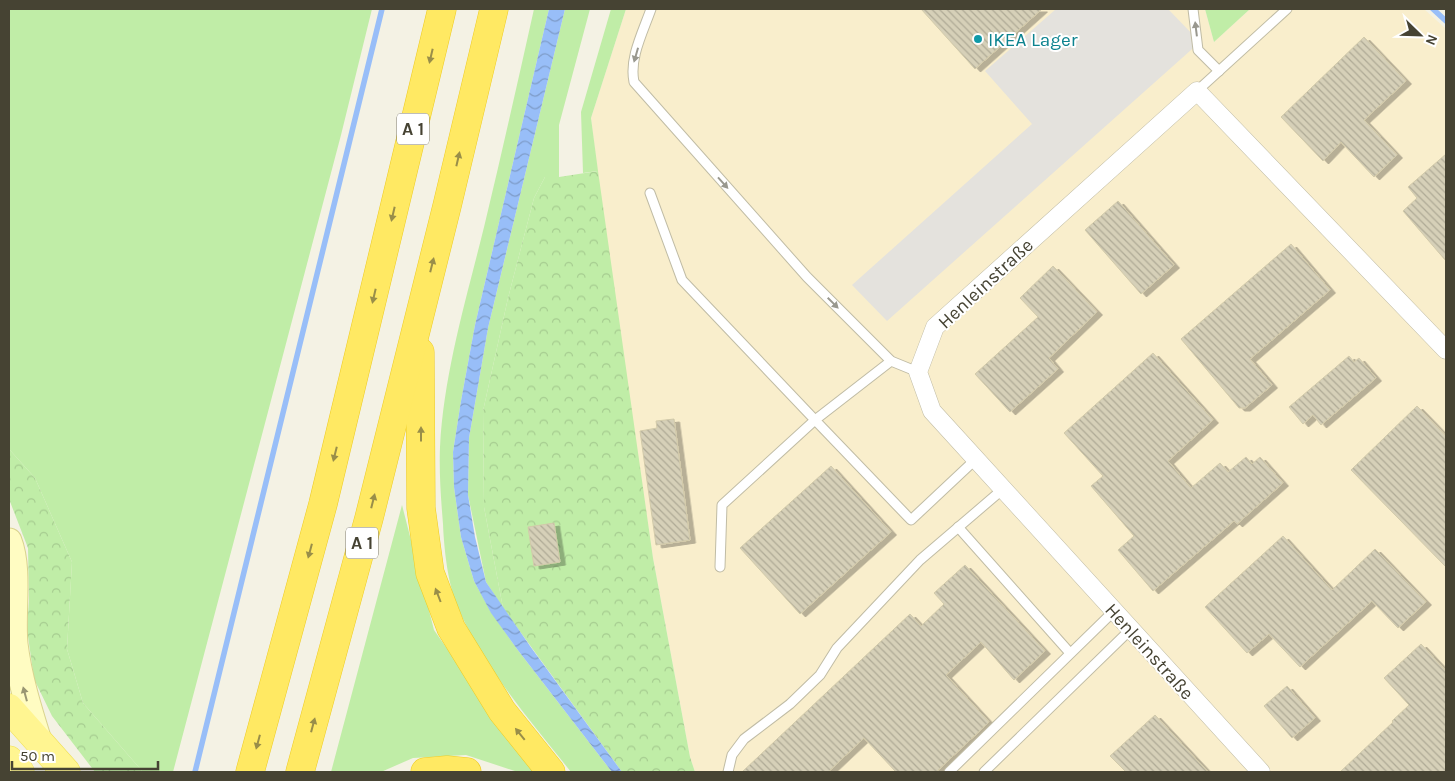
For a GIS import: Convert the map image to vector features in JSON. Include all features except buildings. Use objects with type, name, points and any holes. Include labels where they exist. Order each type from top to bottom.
[{"type":"highway","name":"A 1","points":[[250,772],[323,504],[442,9]]},
{"type":"highway","name":"A 1","points":[[300,772],[369,518],[494,9]]},
{"type":"highway","points":[[420,312],[421,508],[430,573],[456,637],[502,711],[550,772]]},
{"type":"highway","points":[[426,772],[447,770],[467,772]]},
{"type":"main road","points":[[9,708],[66,772]]},
{"type":"main road","points":[[9,760],[20,772]]},
{"type":"street","points":[[1197,91],[1446,350]]},
{"type":"street","name":"Henleinstraße","points":[[1197,91],[935,327],[918,372],[932,411],[1261,772]]},
{"type":"street","points":[[9,541],[14,563],[11,614],[15,644],[23,687],[39,741]]},
{"type":"lane","points":[[651,9],[634,57],[632,72],[634,82],[807,277],[892,361],[918,372]]},
{"type":"lane","points":[[1193,9],[1198,50],[1219,71]]},
{"type":"lane","points":[[1197,91],[1287,9]]},
{"type":"lane","points":[[650,193],[682,280],[911,520],[976,460]]},
{"type":"lane","points":[[720,568],[722,505],[814,420],[892,361]]},
{"type":"lane","points":[[728,772],[732,755],[744,739],[790,704],[820,675],[837,648],[920,560],[1003,489]]},
{"type":"lane","points":[[958,527],[1070,653]]},
{"type":"lane","points":[[950,772],[1114,612]]},
{"type":"lane","points":[[984,772],[1130,630]]},
{"type":"shaded area","points":[[626,9],[1205,9],[1214,42],[1250,9],[1424,9],[1446,29],[1446,772],[695,772],[690,757],[653,558],[606,243],[591,118]]},
{"type":"shaded area","points":[[1056,9],[1168,9],[1200,42],[887,321],[852,285],[1032,124],[985,71]]},
{"type":"green space","points":[[9,9],[372,9],[341,135],[173,772],[143,772],[83,703],[67,649],[72,562],[35,478],[9,449]]},
{"type":"green space","points":[[534,9],[549,9],[475,325],[453,452],[454,487],[461,537],[474,581],[491,612],[517,649],[612,772],[571,772],[509,693],[481,652],[458,608],[449,578],[444,545],[440,486],[440,447],[446,390],[457,334]]},
{"type":"green space","points":[[565,9],[590,9],[559,125],[559,177],[545,177],[534,198],[508,298],[483,411],[484,507],[503,608],[486,582],[468,495],[469,438],[488,328]]},
{"type":"green space","points":[[611,9],[626,9],[591,118],[598,171],[583,173],[581,112]]},
{"type":"green space","points":[[1205,9],[1250,9],[1214,42]]},
{"type":"green space","points":[[598,171],[653,558],[690,757],[695,772],[622,772],[503,608],[484,507],[483,411],[508,298],[534,198],[545,177],[559,177]]},
{"type":"green space","points":[[9,449],[35,478],[72,562],[67,649],[83,703],[143,772],[95,772],[52,716],[34,679],[27,629],[29,601],[28,548],[9,499]]},
{"type":"green space","points":[[402,505],[434,630],[492,713],[537,772],[518,772],[466,755],[413,758],[381,772],[331,772]]},
{"type":"water","points":[[549,9],[565,9],[488,328],[469,438],[468,495],[475,537],[486,582],[622,772],[612,772],[491,613],[474,581],[461,537],[454,487],[453,452],[475,325]]},
{"type":"waterway","points":[[195,772],[382,9]]},
{"type":"waterway","points":[[1433,9],[1446,21]]},
{"type":"place","name":"IKEA Lager","points":[[978,39]]}]
